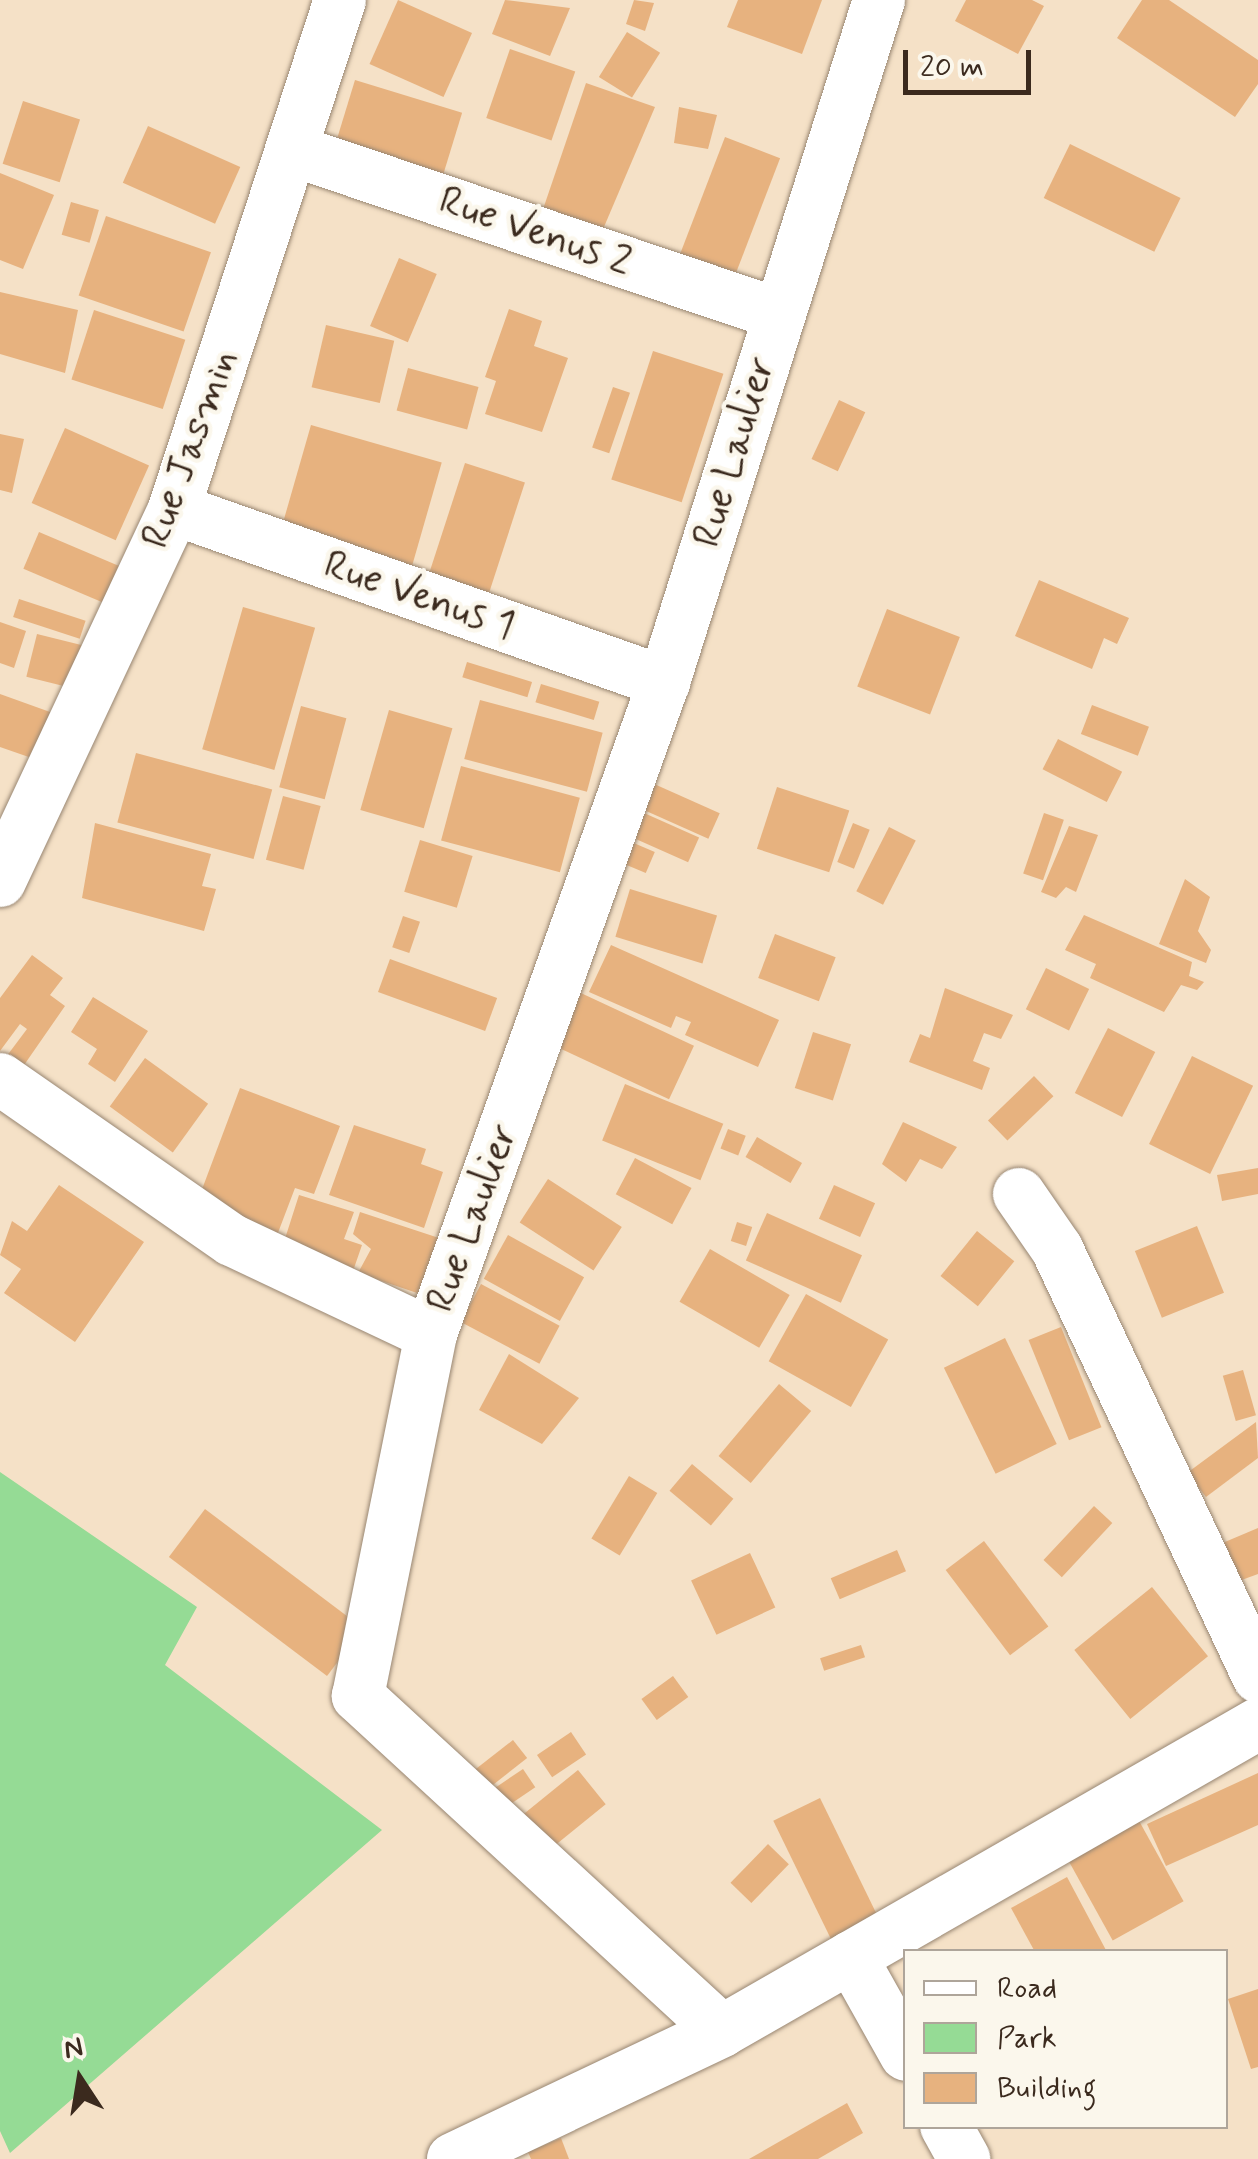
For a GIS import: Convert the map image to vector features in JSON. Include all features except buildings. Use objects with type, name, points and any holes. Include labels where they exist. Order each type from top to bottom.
[{"type":"street","name":"Rue Jasmin","points":[[0,882],[174,509],[340,0]]},
{"type":"street","name":"Rue Laulier","points":[[722,2031],[358,1696],[432,1334],[664,682],[880,0]]},
{"type":"street","name":"Rue Venus 2","points":[[292,150],[778,314]]},
{"type":"street","name":"Rue Venus 1","points":[[174,509],[664,682]]},
{"type":"street","points":[[0,1079],[232,1240],[432,1334]]},
{"type":"street","points":[[1018,1194],[1057,1249],[1258,1678]]},
{"type":"street","points":[[453,2159],[722,2031],[1258,1724]]},
{"type":"street","points":[[850,1957],[903,2050]]},
{"type":"street","points":[[948,2129],[964,2159]]},
{"type":"green space","points":[[0,1472],[197,1607],[165,1665],[382,1830],[10,2153],[0,2131]]}]
